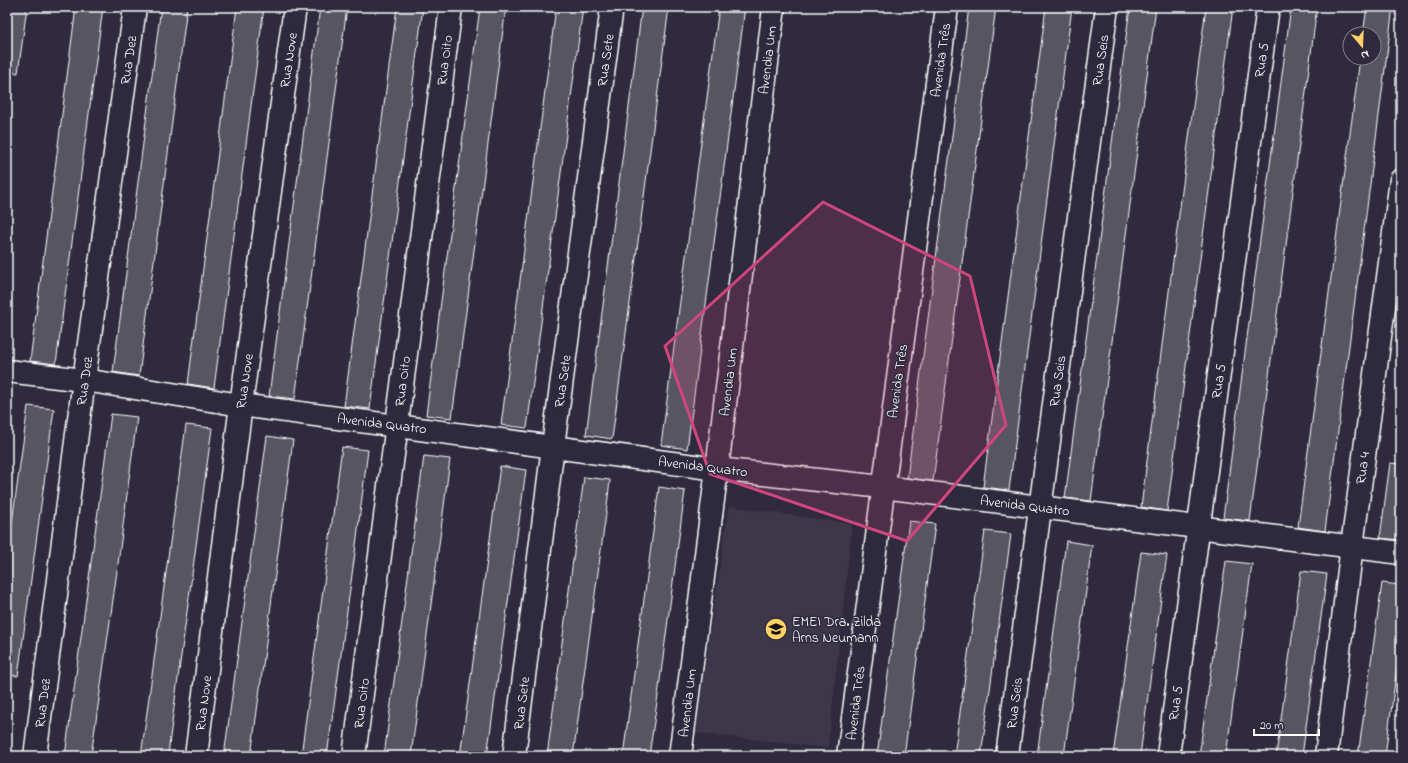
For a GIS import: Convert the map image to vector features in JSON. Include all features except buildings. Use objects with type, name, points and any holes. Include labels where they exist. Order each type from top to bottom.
[{"type":"street","name":"Rua Dez","points":[[35,756],[135,7]]},
{"type":"street","name":"Rua Nove","points":[[196,756],[241,405],[295,7]]},
{"type":"street","name":"Rua Oito","points":[[354,756],[451,7]]},
{"type":"street","name":"Rua Sete","points":[[514,756],[553,446],[612,7]]},
{"type":"street","name":"Avendia Um","points":[[680,756],[774,7]]},
{"type":"street","name":"Avenida Três","points":[[848,756],[947,7]]},
{"type":"street","name":"Rua Seis","points":[[1007,756],[1107,7]]},
{"type":"street","name":"Rua 5","points":[[1168,756],[1268,7]]},
{"type":"street","name":"Rua 4","points":[[1326,756],[1352,546],[1401,180]]},
{"type":"street","name":"Avenida Quatro","points":[[7,371],[84,380],[241,405],[717,469],[883,487],[1401,552]]},
{"type":"highlighted area","points":[[823,202],[970,276],[1006,425],[907,541],[710,474],[665,346]]},
{"type":"shaded area","name":"EMEI Dra. Zilda Arns Neumann","points":[[729,506],[852,524],[828,748],[695,733]]},
{"type":"place","name":"EMEI Dra. Zilda Arns Neumann","points":[[776,629]]}]
